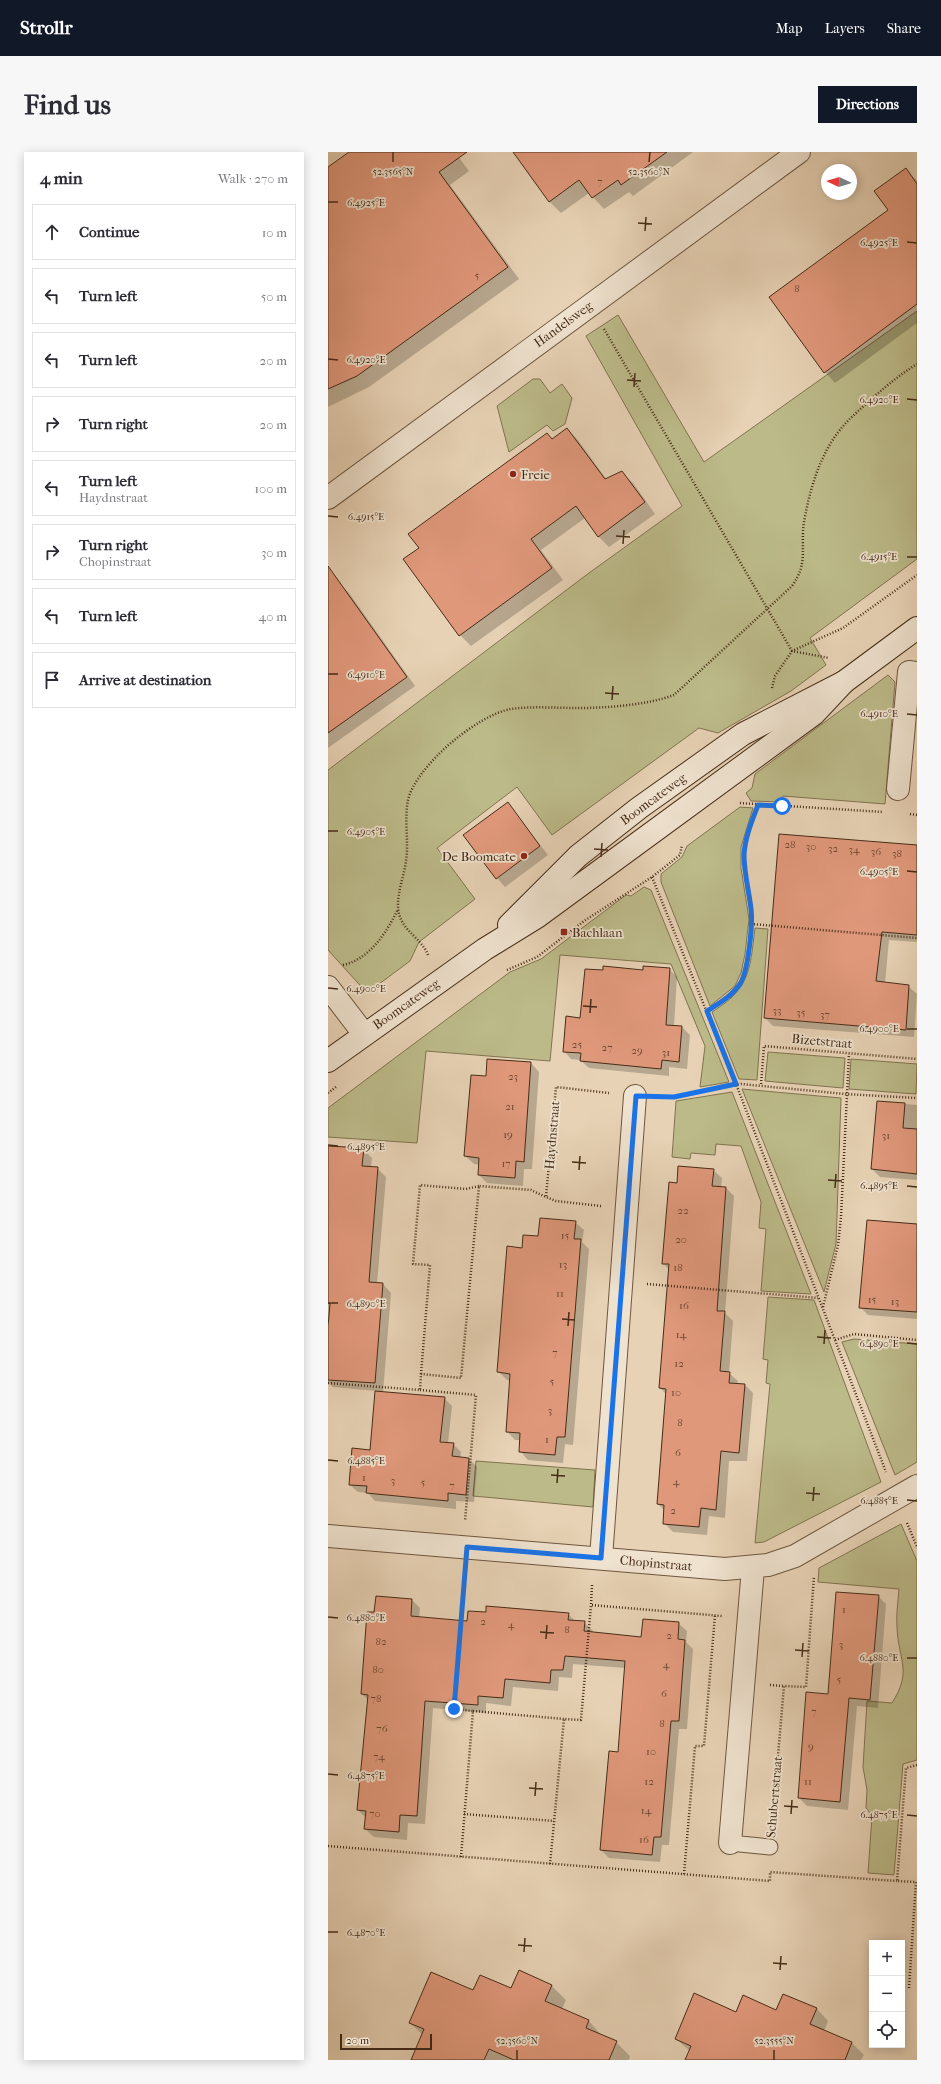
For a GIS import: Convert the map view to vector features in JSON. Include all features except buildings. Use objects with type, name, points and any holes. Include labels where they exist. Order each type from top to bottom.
[{"type":"street","name":"Handelsweg","points":[[328,498],[590,304],[799,152]]},
{"type":"street","name":"Boomcateweg","points":[[330,1054],[364,1034],[485,949],[537,917],[814,714],[844,682],[917,628]]},
{"type":"street","points":[[891,648],[913,673],[898,788]]},
{"type":"street","points":[[328,987],[364,1034]]},
{"type":"street","points":[[598,1557],[622,1282],[636,1096]]},
{"type":"street","name":"Chopinstraat","points":[[328,1536],[598,1557],[725,1569],[752,1568],[782,1562],[806,1552],[896,1497],[917,1486]]},
{"type":"street","name":"Schubertstraat","points":[[730,1843],[752,1568]]},
{"type":"lane","name":"Schubertstraat","points":[[730,1843],[770,1847]]},
{"type":"path","points":[[590,304],[792,651]]},
{"type":"path","points":[[438,981],[426,949],[407,931],[402,922],[398,909],[399,894],[406,861],[408,801],[413,786],[422,772],[443,751],[485,719],[510,709],[580,708],[624,705],[662,699],[674,695],[792,586],[799,577],[803,565],[805,520],[820,463],[836,435],[844,425],[887,385],[917,364]]},
{"type":"path","points":[[734,808],[740,803],[888,813]]},
{"type":"path","points":[[707,1011],[727,997],[740,984],[748,957],[752,911],[745,870],[744,853],[747,833],[758,805]]},
{"type":"path","points":[[903,814],[917,815]]},
{"type":"path","points":[[503,972],[537,957],[584,921],[652,877],[680,855],[682,846],[688,842]]},
{"type":"path","points":[[652,877],[736,1084],[896,1497]]},
{"type":"path","points":[[342,966],[348,964],[370,950],[388,929],[398,909]]},
{"type":"path","points":[[751,924],[917,938]]},
{"type":"path","name":"Bizetstraat","points":[[761,1084],[764,1046],[917,1059]]},
{"type":"path","points":[[823,1308],[838,1245],[848,1054]]},
{"type":"path","points":[[636,1096],[674,1097],[736,1084],[761,1084],[845,1094],[917,1098]]},
{"type":"path","name":"Haydnstraat","points":[[546,1197],[556,1087],[636,1096]]},
{"type":"path","points":[[420,1390],[430,1265],[413,1264],[420,1185],[466,1189],[479,1186],[531,1190],[556,1201],[627,1209]]},
{"type":"path","points":[[421,1374],[461,1378],[479,1186]]},
{"type":"path","points":[[622,1282],[818,1298]]},
{"type":"path","points":[[835,1340],[854,1334],[917,1340]]},
{"type":"path","points":[[328,1383],[476,1395],[454,1709],[580,1720],[591,1605],[598,1557]]},
{"type":"path","name":"Schubertstraat","points":[[770,1847],[784,1686],[806,1687],[815,1568],[806,1552]]},
{"type":"path","points":[[591,1605],[748,1618]]},
{"type":"path","points":[[684,1874],[695,1746],[704,1746],[715,1615]]},
{"type":"path","points":[[460,1857],[473,1711]]},
{"type":"path","points":[[550,1864],[564,1719]]},
{"type":"path","points":[[897,1881],[906,1768],[917,1765]]},
{"type":"path","points":[[464,1814],[554,1821]]},
{"type":"path","points":[[328,1846],[770,1881],[770,1872],[916,1882],[909,1988]]},
{"type":"shaded area","points":[[917,311],[917,559],[810,638],[826,665],[791,691],[718,733],[699,728],[552,835],[517,787],[437,848],[475,899],[419,942],[410,961],[367,993],[328,950],[328,770],[589,573],[682,506],[586,336],[618,315],[704,462]]},
{"type":"shaded area","points":[[533,379],[540,379],[550,393],[562,384],[572,398],[565,424],[553,431],[547,425],[509,452],[497,406]]},
{"type":"shaded area","points":[[888,675],[895,682],[885,804],[783,796],[782,802],[751,801],[746,793],[752,788],[755,774]]},
{"type":"shaded area","points":[[740,807],[753,808],[741,847],[741,868],[749,919],[745,954],[741,973],[735,986],[710,1006],[661,882],[661,874],[682,857],[687,846]]},
{"type":"shaded area","points":[[644,887],[651,890],[729,1082],[700,1087],[705,1046],[671,964],[560,955],[550,1061],[426,1051],[417,1143],[328,1137],[328,1108],[510,972],[541,959],[626,895],[631,896]]},
{"type":"shaded area","points":[[755,928],[768,929],[757,1080],[739,1079],[712,1012],[733,996],[743,983],[751,960]]},
{"type":"shaded area","points":[[768,1052],[845,1058],[843,1088],[765,1081]]},
{"type":"shaded area","points":[[851,1059],[917,1064],[916,1094],[849,1089]]},
{"type":"shaded area","points":[[742,1089],[841,1098],[836,1244],[824,1292]]},
{"type":"shaded area","points":[[732,1092],[811,1294],[761,1291],[766,1229],[759,1228],[761,1202],[741,1146],[716,1144],[715,1155],[691,1153],[690,1159],[672,1157],[676,1101]]},
{"type":"shaded area","points":[[768,1297],[814,1300],[881,1482],[764,1542],[755,1543],[770,1384],[766,1383],[768,1360],[763,1359]]},
{"type":"shaded area","points":[[854,1339],[917,1344],[917,1462],[895,1475],[842,1342]]},
{"type":"shaded area","points":[[476,1461],[595,1470],[593,1507],[473,1496]]},
{"type":"shaded area","points":[[901,1524],[917,1561],[917,1760],[903,1764],[894,1875],[868,1873],[872,1816],[866,1808],[867,1790],[863,1767],[867,1701],[892,1703],[902,1682],[903,1665],[898,1638],[897,1622],[899,1589],[818,1582],[819,1568]]},
{"type":"place","name":"Freie","points":[[513,474]]},
{"type":"place","name":"De Boomcate","points":[[524,856]]},
{"type":"place","name":"Bachlaan","points":[[564,932]]},
{"type":"route","points":[[454,1709],[467,1547],[601,1558],[636,1096],[674,1097],[730,1087],[736,1084],[707,1011],[727,997],[740,984],[746,970],[752,911],[745,870],[744,853],[747,833],[758,805],[782,806]]}]
